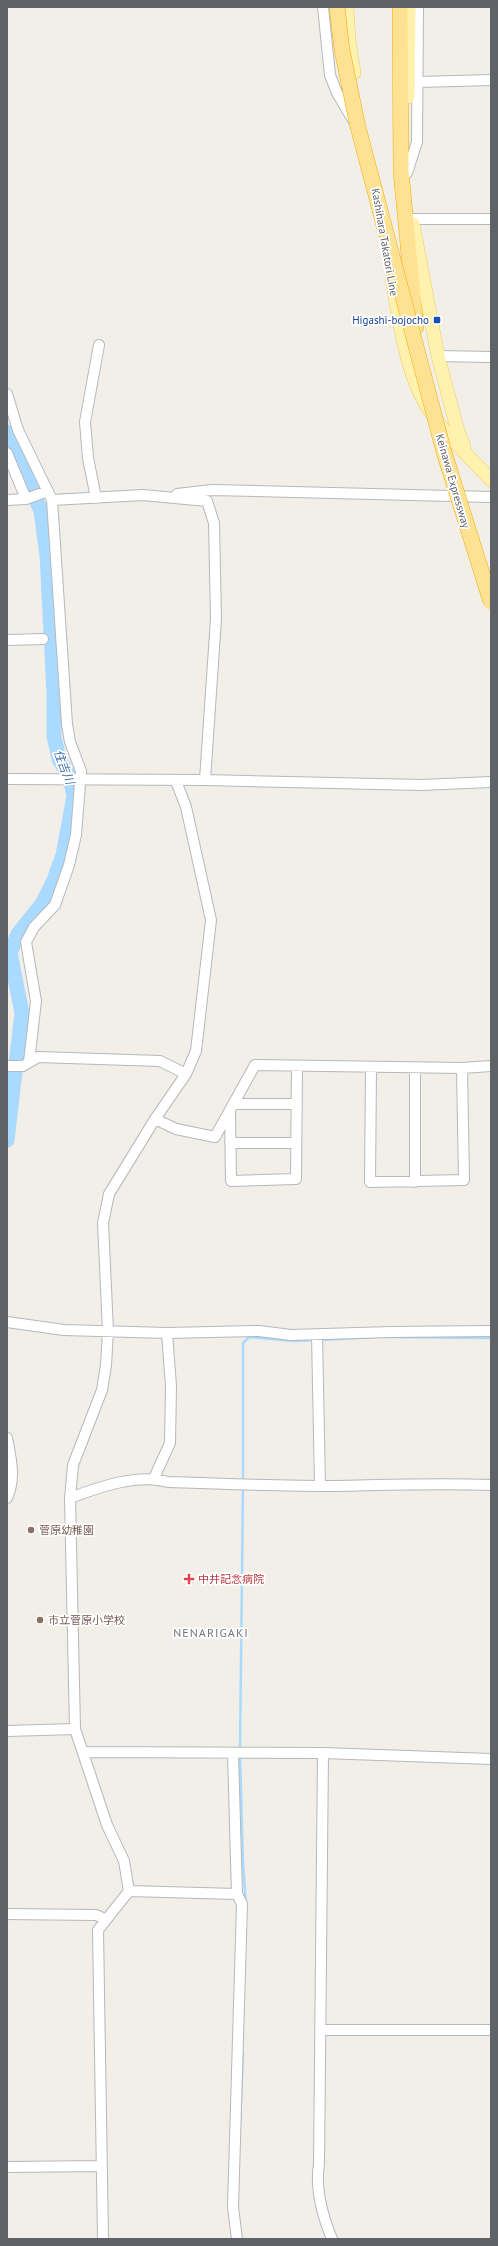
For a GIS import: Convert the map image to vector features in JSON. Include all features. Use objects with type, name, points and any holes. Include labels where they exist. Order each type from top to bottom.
[{"type":"highway","points":[[396,7],[401,68]]},
{"type":"highway","points":[[400,7],[401,172],[420,358]]},
{"type":"highway","points":[[341,11],[358,127],[420,358]]},
{"type":"highway","name":"Keinawa Expressway","points":[[420,358],[460,510],[491,602]]},
{"type":"main road","name":"Kashihara Takatori Line","points":[[409,7],[407,173],[412,219],[438,356],[457,428],[471,459]]},
{"type":"main road","name":"Kashihara Takatori Line","points":[[341,11],[368,144],[397,310],[414,376],[428,408],[471,459],[491,480]]},
{"type":"street","points":[[323,7],[330,75],[338,93],[368,144]]},
{"type":"street","points":[[407,173],[417,142],[418,7]]},
{"type":"street","points":[[418,82],[491,80]]},
{"type":"street","points":[[412,219],[491,219]]},
{"type":"street","points":[[96,498],[88,458],[85,422],[99,345]]},
{"type":"street","points":[[438,356],[491,357]]},
{"type":"street","points":[[7,394],[18,430],[36,470],[50,495],[70,742],[81,771],[76,835],[67,872],[55,905],[34,927],[26,942],[36,1001],[29,1062]]},
{"type":"street","points":[[7,454],[26,499]]},
{"type":"street","points":[[7,500],[26,499],[50,495],[96,498],[157,496],[212,490],[491,498]]},
{"type":"street","points":[[157,496],[207,501],[214,523],[216,620],[205,780]]},
{"type":"street","points":[[7,640],[42,639]]},
{"type":"street","points":[[7,779],[205,780],[421,785],[491,782]]},
{"type":"street","points":[[129,1891],[124,1861],[106,1825],[83,1752],[74,1730],[70,1498],[74,1465],[102,1390],[108,1331],[103,1223],[109,1194],[154,1119],[186,1074],[196,1051],[211,920],[186,808],[176,781]]},
{"type":"street","points":[[7,1066],[23,1066],[38,1057],[160,1061],[186,1074]]},
{"type":"street","points":[[154,1119],[176,1129],[215,1137],[255,1065],[371,1068],[462,1068],[491,1066]]},
{"type":"street","points":[[232,1107],[230,1143],[231,1181],[296,1179],[297,1067]]},
{"type":"street","points":[[371,1068],[370,1182],[464,1180],[462,1068]]},
{"type":"street","points":[[415,1182],[416,1068]]},
{"type":"street","points":[[232,1107],[296,1104]]},
{"type":"street","points":[[230,1143],[296,1143]]},
{"type":"street","points":[[7,1322],[64,1330],[167,1333],[259,1331],[317,1339],[391,1332],[491,1331]]},
{"type":"street","points":[[154,1478],[170,1443],[171,1386],[167,1333]]},
{"type":"street","points":[[317,1339],[320,1486]]},
{"type":"street","points":[[7,1438],[12,1467],[12,1485],[7,1498]]},
{"type":"street","points":[[70,1498],[98,1487],[154,1478],[168,1482],[320,1486],[438,1483],[491,1485]]},
{"type":"street","points":[[7,1731],[74,1730]]},
{"type":"street","points":[[83,1752],[237,1754],[323,1753],[491,1759]]},
{"type":"street","points":[[323,1753],[321,2030],[319,2164],[317,2178],[327,2228],[332,2239]]},
{"type":"street","points":[[237,1754],[237,1894],[242,1904],[233,2207],[237,2239]]},
{"type":"street","points":[[129,1891],[237,1894]]},
{"type":"street","points":[[103,2239],[98,1930],[105,1919],[129,1891]]},
{"type":"street","points":[[7,1914],[96,1915],[105,1919]]},
{"type":"street","points":[[321,2030],[491,2030]]},
{"type":"street","points":[[7,2167],[102,2166]]},
{"type":"waterway","name":"住吉川","points":[[7,432],[41,511],[47,555],[54,693],[54,736],[59,759],[70,777],[74,796],[63,855],[54,880],[42,904],[18,934],[10,953],[22,1013],[7,1140]]},
{"type":"waterway","points":[[243,1481],[243,1343],[249,1337],[294,1341],[316,1340]]},
{"type":"waterway","points":[[321,1340],[375,1337]]},
{"type":"waterway","points":[[386,1337],[491,1338]]},
{"type":"waterway","points":[[240,1749],[243,1486]]},
{"type":"waterway","points":[[240,1754],[243,1864],[246,1905]]},
{"type":"waterway","points":[[240,2123],[243,2054]]},
{"type":"place","name":"Higashi-bojocho","points":[[437,320]]},
{"type":"place","name":"菅原幼稚園","points":[[31,1530]]},
{"type":"place","name":"中井記念病院","points":[[189,1579]]},
{"type":"place","name":"市立菅原小学校","points":[[40,1620]]},
{"type":"district","name":"NENARIGAKI","points":[[211,1633]]}]
